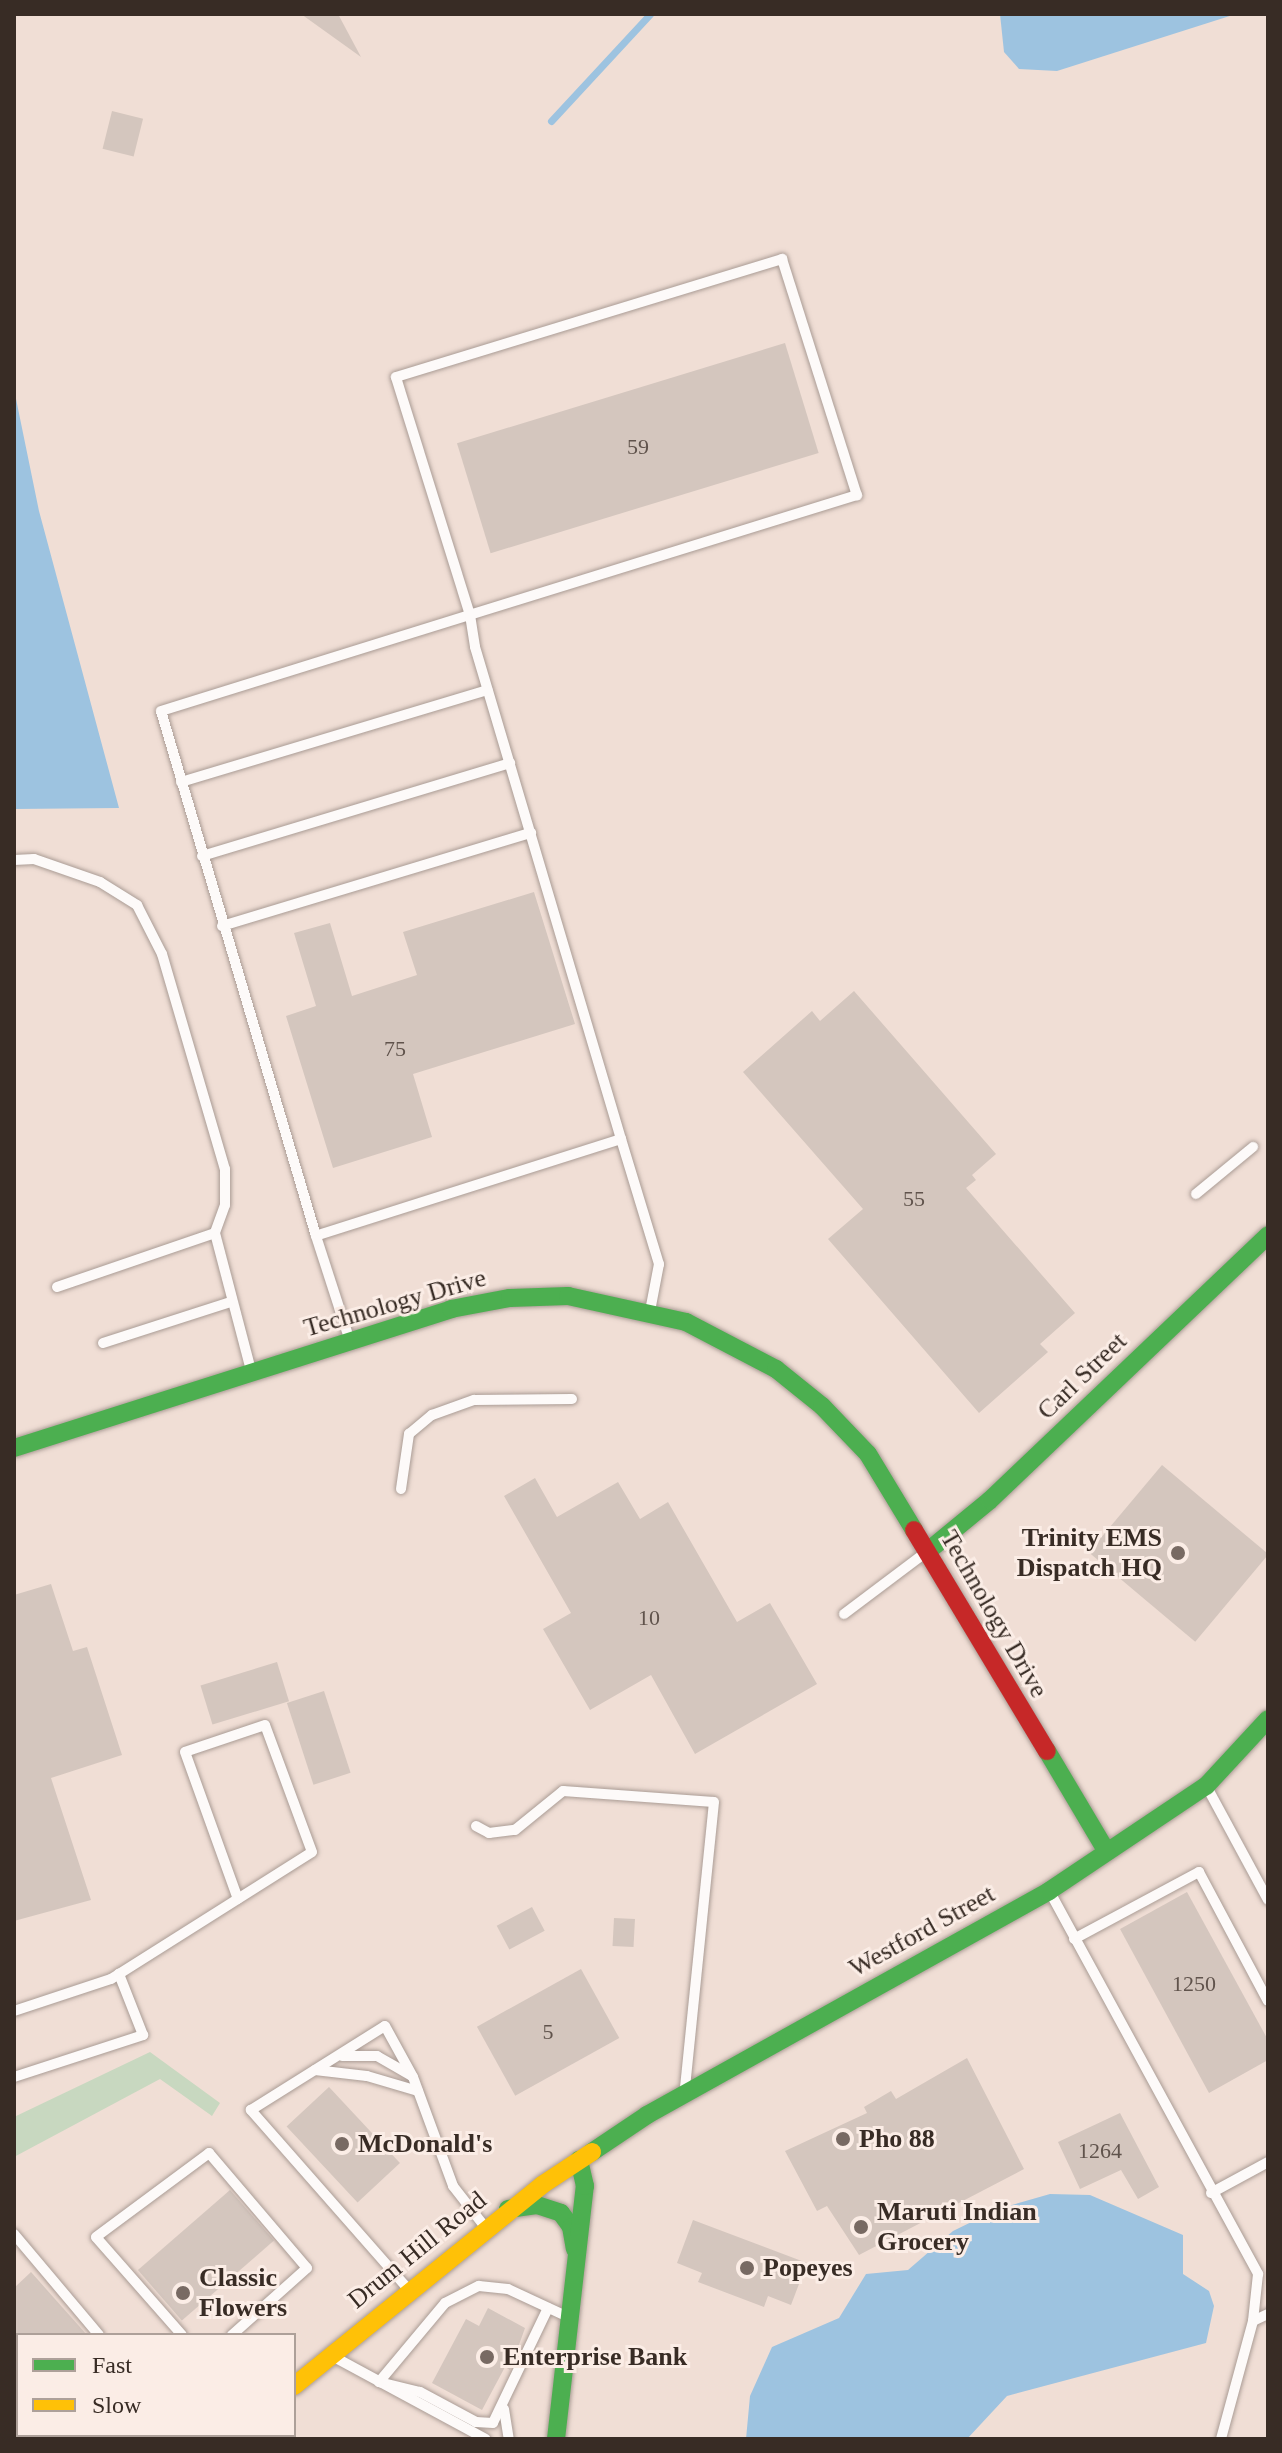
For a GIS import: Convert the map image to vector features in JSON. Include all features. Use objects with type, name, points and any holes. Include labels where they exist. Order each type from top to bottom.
[{"type":"street","name":"Carl Street","points":[[928,1551],[990,1500],[1268,1235]]},
{"type":"street","name":"Technology Drive","points":[[14,1448],[451,1309],[510,1298],[568,1296],[650,1311],[721,1337],[776,1369],[822,1406],[868,1454],[928,1551],[1002,1684],[1107,1852]]},
{"type":"street","name":"Westford Street","points":[[579,2160],[684,2094],[1049,1891],[1206,1786],[1268,1719]]},
{"type":"street","name":"Drum Hill Road","points":[[296,2384],[507,2209],[579,2160]]},
{"type":"street","points":[[556,2439],[585,2186],[579,2160]]},
{"type":"street","points":[[507,2209],[537,2205],[561,2213],[571,2227],[576,2272]]},
{"type":"lane","points":[[349,1340],[222,926],[161,711],[470,615],[857,495],[782,259],[396,377],[470,615],[488,690],[659,1264],[650,1311]]},
{"type":"lane","points":[[181,782],[488,690]]},
{"type":"lane","points":[[202,856],[510,763]]},
{"type":"lane","points":[[222,926],[531,833]]},
{"type":"lane","points":[[14,860],[34,859],[100,882],[137,905],[162,954],[225,1169],[225,1205],[215,1233],[251,1372]]},
{"type":"lane","points":[[316,1236],[621,1139]]},
{"type":"lane","points":[[1196,1194],[1253,1147]]},
{"type":"lane","points":[[57,1287],[215,1233]]},
{"type":"lane","points":[[103,1343],[231,1302]]},
{"type":"lane","points":[[401,1489],[409,1434],[432,1415],[474,1400],[572,1399]]},
{"type":"lane","points":[[844,1614],[928,1551]]},
{"type":"lane","points":[[14,2011],[119,1974],[238,1899],[312,1852],[265,1725],[185,1752],[238,1899]]},
{"type":"lane","points":[[1206,1786],[1268,1900]]},
{"type":"lane","points":[[476,1826],[489,1833],[515,1830],[563,1791],[714,1802],[684,2094]]},
{"type":"lane","points":[[1074,1939],[1199,1872],[1268,2001]]},
{"type":"lane","points":[[1049,1891],[1211,2193],[1258,2274],[1253,2321],[1221,2439]]},
{"type":"lane","points":[[14,2077],[143,2035],[119,1974]]},
{"type":"lane","points":[[409,2290],[251,2110],[385,2026],[413,2077],[453,2186],[485,2227]]},
{"type":"lane","points":[[337,2057],[377,2056],[413,2077]]},
{"type":"lane","points":[[315,2070],[380,2079],[418,2091]]},
{"type":"lane","points":[[180,2333],[96,2237],[209,2153],[307,2268],[234,2333]]},
{"type":"lane","points":[[1211,2193],[1268,2162]]},
{"type":"lane","points":[[14,2234],[97,2333]]},
{"type":"lane","points":[[379,2382],[445,2303],[479,2286],[508,2289],[571,2319]]},
{"type":"lane","points":[[379,2382],[420,2392],[484,2424],[497,2421],[514,2372],[548,2308]]},
{"type":"lane","points":[[1253,2321],[1268,2314]]},
{"type":"lane","points":[[331,2355],[486,2439]]},
{"type":"lane","points":[[504,2406],[509,2439]]},
{"type":"green space","points":[[150,2052],[220,2103],[212,2116],[160,2079],[14,2157],[14,2117]]},
{"type":"water","points":[[1000,14],[1236,14],[1057,71],[1019,69],[1004,52]]},
{"type":"water","points":[[14,389],[39,511],[119,808],[14,809]]},
{"type":"water","points":[[1050,2194],[1090,2195],[1183,2235],[1183,2274],[1209,2291],[1214,2306],[1206,2343],[1007,2396],[967,2439],[746,2439],[750,2396],[772,2347],[839,2318],[866,2274],[908,2270],[953,2231],[998,2209]]},
{"type":"building","points":[[301,14],[338,14],[361,57]]},
{"type":"building","points":[[112,111],[143,119],[134,157],[103,149]]},
{"type":"building","points":[[785,343],[819,453],[491,553],[457,443]]},
{"type":"building","points":[[534,892],[575,1024],[413,1074],[432,1137],[333,1168],[286,1016],[316,1006],[294,933],[330,923],[352,996],[417,975],[403,932]]},
{"type":"building","points":[[854,991],[996,1154],[972,1175],[976,1180],[966,1188],[1075,1313],[1040,1344],[1048,1352],[979,1413],[828,1239],[863,1209],[743,1072],[812,1011],[820,1021]]},
{"type":"building","name":"Trinity EMS Dispatch HQ","points":[[1162,1465],[1268,1554],[1195,1642],[1089,1552]]},
{"type":"building","points":[[535,1478],[557,1517],[618,1482],[640,1519],[668,1502],[737,1622],[770,1603],[817,1684],[695,1754],[651,1675],[590,1710],[543,1629],[571,1613],[504,1496]]},
{"type":"building","points":[[51,1584],[73,1651],[87,1647],[122,1755],[51,1778],[91,1900],[14,1921],[14,1595]]},
{"type":"building","points":[[277,1662],[289,1701],[212,1725],[200,1685]]},
{"type":"building","points":[[324,1691],[351,1773],[313,1785],[287,1703]]},
{"type":"building","points":[[1187,1892],[1268,2040],[1268,2060],[1209,2093],[1120,1929]]},
{"type":"building","points":[[532,1907],[545,1931],[509,1950],[497,1926]]},
{"type":"building","points":[[614,1918],[635,1919],[634,1947],[613,1946]]},
{"type":"building","points":[[581,1969],[619,2038],[515,2096],[477,2027]]},
{"type":"building","points":[[967,2058],[1024,2169],[859,2255],[827,2206],[817,2211],[785,2151],[867,2113],[864,2107],[891,2091],[896,2099]]},
{"type":"building","name":"McDonald's","points":[[329,2087],[400,2163],[358,2203],[287,2127]]},
{"type":"building","points":[[1120,2113],[1159,2187],[1138,2199],[1121,2170],[1080,2189],[1058,2142]]},
{"type":"building","points":[[230,2190],[274,2241],[182,2321],[138,2270]]},
{"type":"building","name":"Popeyes","points":[[693,2220],[807,2263],[791,2305],[768,2296],[764,2307],[698,2282],[702,2273],[677,2263]]},
{"type":"building","points":[[31,2272],[85,2333],[14,2335],[14,2288]]},
{"type":"building","name":"Enterprise Bank","points":[[488,2308],[525,2328],[510,2370],[505,2367],[482,2410],[432,2383],[466,2319],[479,2326]]},
{"type":"waterway","points":[[551,121],[650,14]]},
{"type":"traffic: fast","points":[[928,1551],[990,1500],[1268,1235]]},
{"type":"traffic: fast","points":[[14,1448],[451,1309],[510,1298],[568,1296],[686,1322],[776,1369],[822,1406],[868,1454],[914,1530]]},
{"type":"traffic: fast","points":[[592,2152],[647,2115],[1049,1891],[1206,1786],[1268,1719]]},
{"type":"traffic: fast","points":[[1047,1751],[1107,1852]]},
{"type":"traffic: fast","points":[[556,2439],[585,2186],[579,2160]]},
{"type":"traffic: fast","points":[[508,2209],[537,2205],[561,2213],[571,2227],[575,2249]]},
{"type":"traffic: slow","points":[[296,2384],[542,2185],[592,2152]]},
{"type":"traffic: jam","points":[[914,1530],[1047,1751]]},
{"type":"place","name":"Trinity EMS Dispatch HQ","points":[[1178,1553]]},
{"type":"place","name":"Pho 88","points":[[843,2139]]},
{"type":"place","name":"McDonald's","points":[[342,2144]]},
{"type":"place","name":"Maruti Indian Grocery","points":[[861,2227]]},
{"type":"place","name":"Popeyes","points":[[747,2268]]},
{"type":"place","name":"Classic Flowers","points":[[183,2293]]},
{"type":"place","name":"Enterprise Bank","points":[[487,2357]]}]
